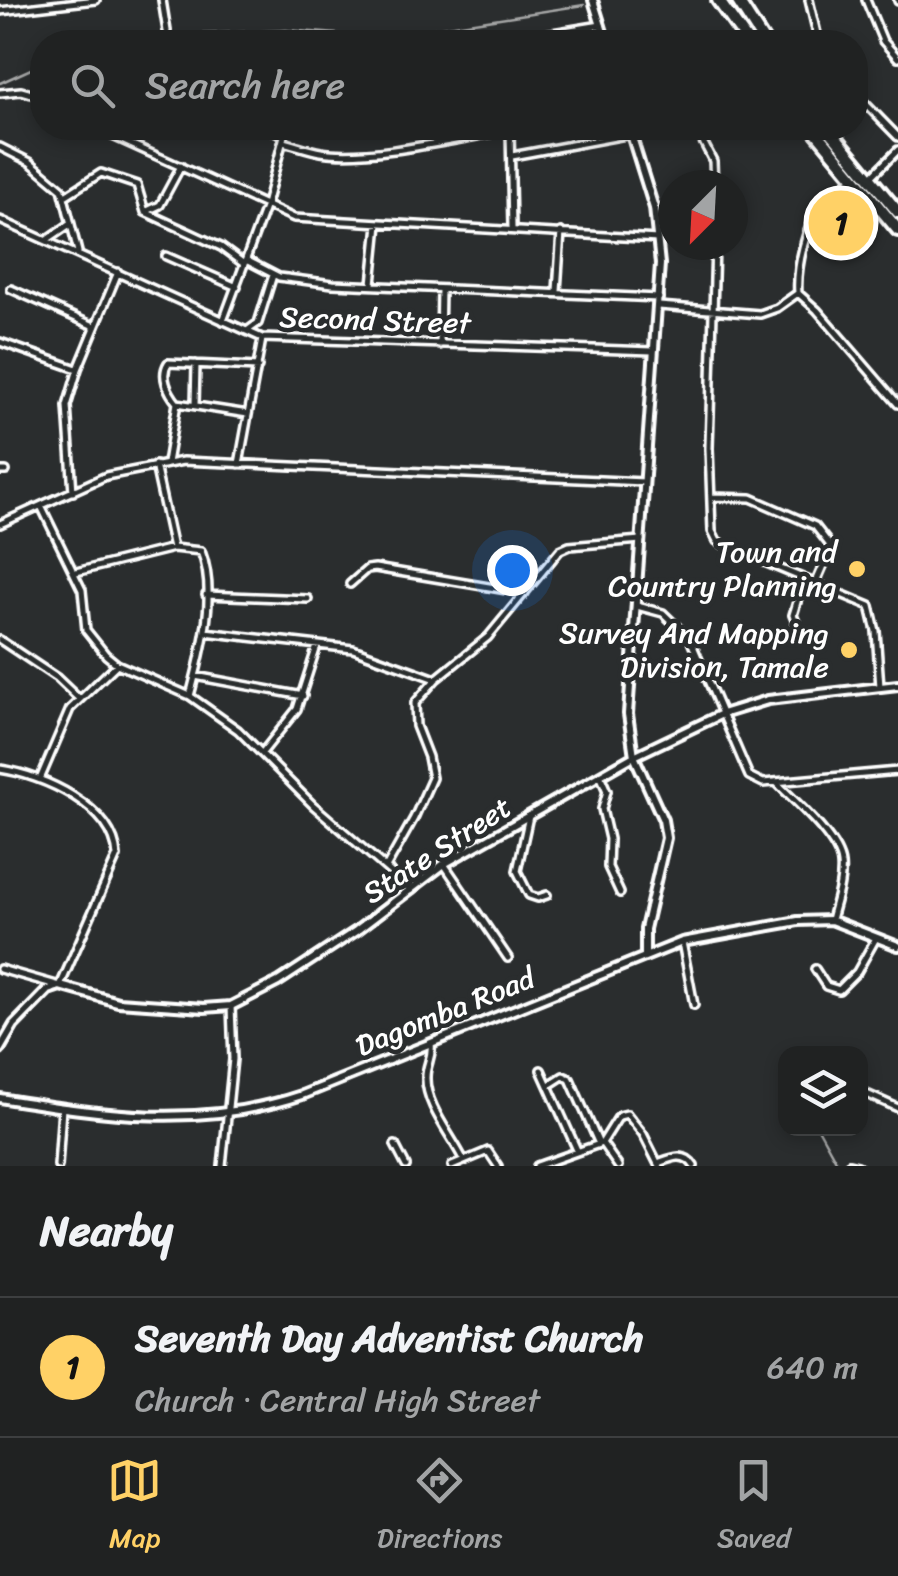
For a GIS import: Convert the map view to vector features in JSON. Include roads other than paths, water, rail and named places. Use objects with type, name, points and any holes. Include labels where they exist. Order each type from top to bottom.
[{"type":"highway","points":[[718,0],[739,30]]},
{"type":"highway","points":[[737,0],[756,30]]},
{"type":"highway","points":[[823,140],[898,230]]},
{"type":"highway","points":[[839,140],[898,212]]},
{"type":"street","points":[[0,11],[96,0]]},
{"type":"street","points":[[162,0],[167,30]]},
{"type":"street","points":[[593,0],[602,30]]},
{"type":"street","points":[[809,0],[816,30]]},
{"type":"street","points":[[866,0],[883,42],[898,58]]},
{"type":"street","points":[[573,30],[601,25]]},
{"type":"street","points":[[0,93],[30,94]]},
{"type":"street","points":[[868,106],[898,137]]},
{"type":"street","points":[[122,140],[294,218],[658,239],[654,208],[633,140]]},
{"type":"street","points":[[223,321],[266,205],[284,140]]},
{"type":"street","points":[[295,140],[320,152],[341,153],[448,140]]},
{"type":"street","points":[[511,140],[512,228]]},
{"type":"street","points":[[512,156],[588,140]]},
{"type":"street","points":[[702,140],[713,170]]},
{"type":"street","points":[[0,147],[30,162],[66,196],[79,254]]},
{"type":"street","points":[[871,177],[898,150]]},
{"type":"street","points":[[145,212],[160,205],[180,166]]},
{"type":"street","points":[[66,196],[101,172],[137,185],[145,212],[245,262],[273,275],[333,284],[557,292],[713,311],[769,312],[798,293]]},
{"type":"street","points":[[798,293],[815,215],[829,197],[854,178]]},
{"type":"street","name":"Second Street","points":[[0,220],[262,338],[653,351]]},
{"type":"street","points":[[46,240],[70,224]]},
{"type":"street","points":[[372,284],[378,224]]},
{"type":"street","points":[[557,292],[561,232]]},
{"type":"street","points":[[166,256],[237,288]]},
{"type":"street","points":[[645,955],[645,928],[666,838],[663,820],[634,756],[628,714],[659,302],[658,260]]},
{"type":"street","points":[[715,260],[708,448],[712,531],[717,541],[870,606],[880,687]]},
{"type":"street","points":[[72,492],[66,417],[78,369],[118,272]]},
{"type":"street","points":[[247,332],[258,323],[273,275]]},
{"type":"street","points":[[11,289],[94,326]]},
{"type":"street","points":[[440,345],[441,289]]},
{"type":"street","points":[[798,293],[898,404]]},
{"type":"street","points":[[239,464],[262,338]]},
{"type":"street","points":[[0,342],[78,369]]},
{"type":"street","points":[[167,463],[177,403],[166,385],[165,366],[174,361],[258,367]]},
{"type":"street","points":[[195,405],[196,364]]},
{"type":"street","points":[[177,403],[248,414]]},
{"type":"street","points":[[0,524],[106,476],[183,461],[645,482]]},
{"type":"street","points":[[155,466],[174,548]]},
{"type":"street","points":[[711,497],[752,498],[815,526],[829,544],[816,582]]},
{"type":"street","points":[[41,506],[82,590],[86,630],[117,664],[190,696],[238,730],[313,805],[411,890]]},
{"type":"street","points":[[387,868],[431,783],[432,772],[414,712],[420,694],[476,648],[565,546],[641,540]]},
{"type":"street","points":[[75,572],[174,548],[201,551],[205,632],[190,696]]},
{"type":"street","points":[[350,584],[367,569],[375,568],[524,594]]},
{"type":"street","points":[[798,627],[793,615],[804,578]]},
{"type":"street","points":[[206,595],[308,599]]},
{"type":"street","points":[[637,606],[663,613],[690,640],[749,776],[764,783],[898,771]]},
{"type":"street","points":[[205,632],[367,652],[436,679]]},
{"type":"street","points":[[0,640],[57,678],[78,698]]},
{"type":"street","points":[[262,753],[297,709],[317,646]]},
{"type":"street","points":[[40,777],[64,720],[78,698],[117,664]]},
{"type":"street","points":[[195,676],[303,696]]},
{"type":"street","name":"State Street","points":[[0,969],[118,1002],[231,1006],[302,967],[444,864],[634,756],[722,714],[768,700],[898,685]]},
{"type":"street","points":[[0,769],[40,777],[89,809],[114,837],[117,856],[60,986],[48,990],[14,1025],[0,1048]]},
{"type":"street","points":[[600,775],[606,791],[602,809],[608,868],[620,893]]},
{"type":"street","points":[[776,782],[840,858],[832,920]]},
{"type":"street","points":[[529,816],[517,871],[528,895],[547,895]]},
{"type":"street","points":[[376,857],[393,851]]},
{"type":"street","points":[[444,864],[508,958]]},
{"type":"street","name":"Dagomba Road","points":[[0,1098],[167,1117],[229,1114],[302,1095],[682,942],[832,920],[898,946]]},
{"type":"street","points":[[815,970],[826,986],[839,990],[845,987],[878,936]]},
{"type":"street","points":[[682,942],[694,1005]]},
{"type":"street","points":[[222,1166],[229,1114],[231,1006]]},
{"type":"street","points":[[430,1042],[432,1053],[425,1079],[440,1118],[464,1161]]},
{"type":"street","points":[[542,1070],[577,1150]]},
{"type":"street","points":[[550,1085],[563,1076],[570,1079],[601,1143],[618,1166]]},
{"type":"street","points":[[868,1095],[898,1108]]},
{"type":"street","points":[[58,1166],[62,1108]]},
{"type":"street","points":[[537,1166],[601,1143],[619,1116],[627,1114],[644,1134],[659,1165],[678,1156],[694,1166]]},
{"type":"street","points":[[395,1145],[406,1166]]},
{"type":"street","points":[[452,1166],[488,1151],[498,1166]]},
{"type":"street","points":[[849,1164],[858,1166]]},
{"type":"waterway","points":[[422,30],[584,5]]},
{"type":"waterway","points":[[0,83],[30,69]]},
{"type":"waterway","points":[[822,1136],[839,1166]]},
{"type":"place","name":"Seventh Day Adventist Church","points":[[841,223]]},
{"type":"place","name":"Town and Country Planning","points":[[857,569]]},
{"type":"place","name":"Survey And Mapping Division, Tamale","points":[[849,650]]}]
